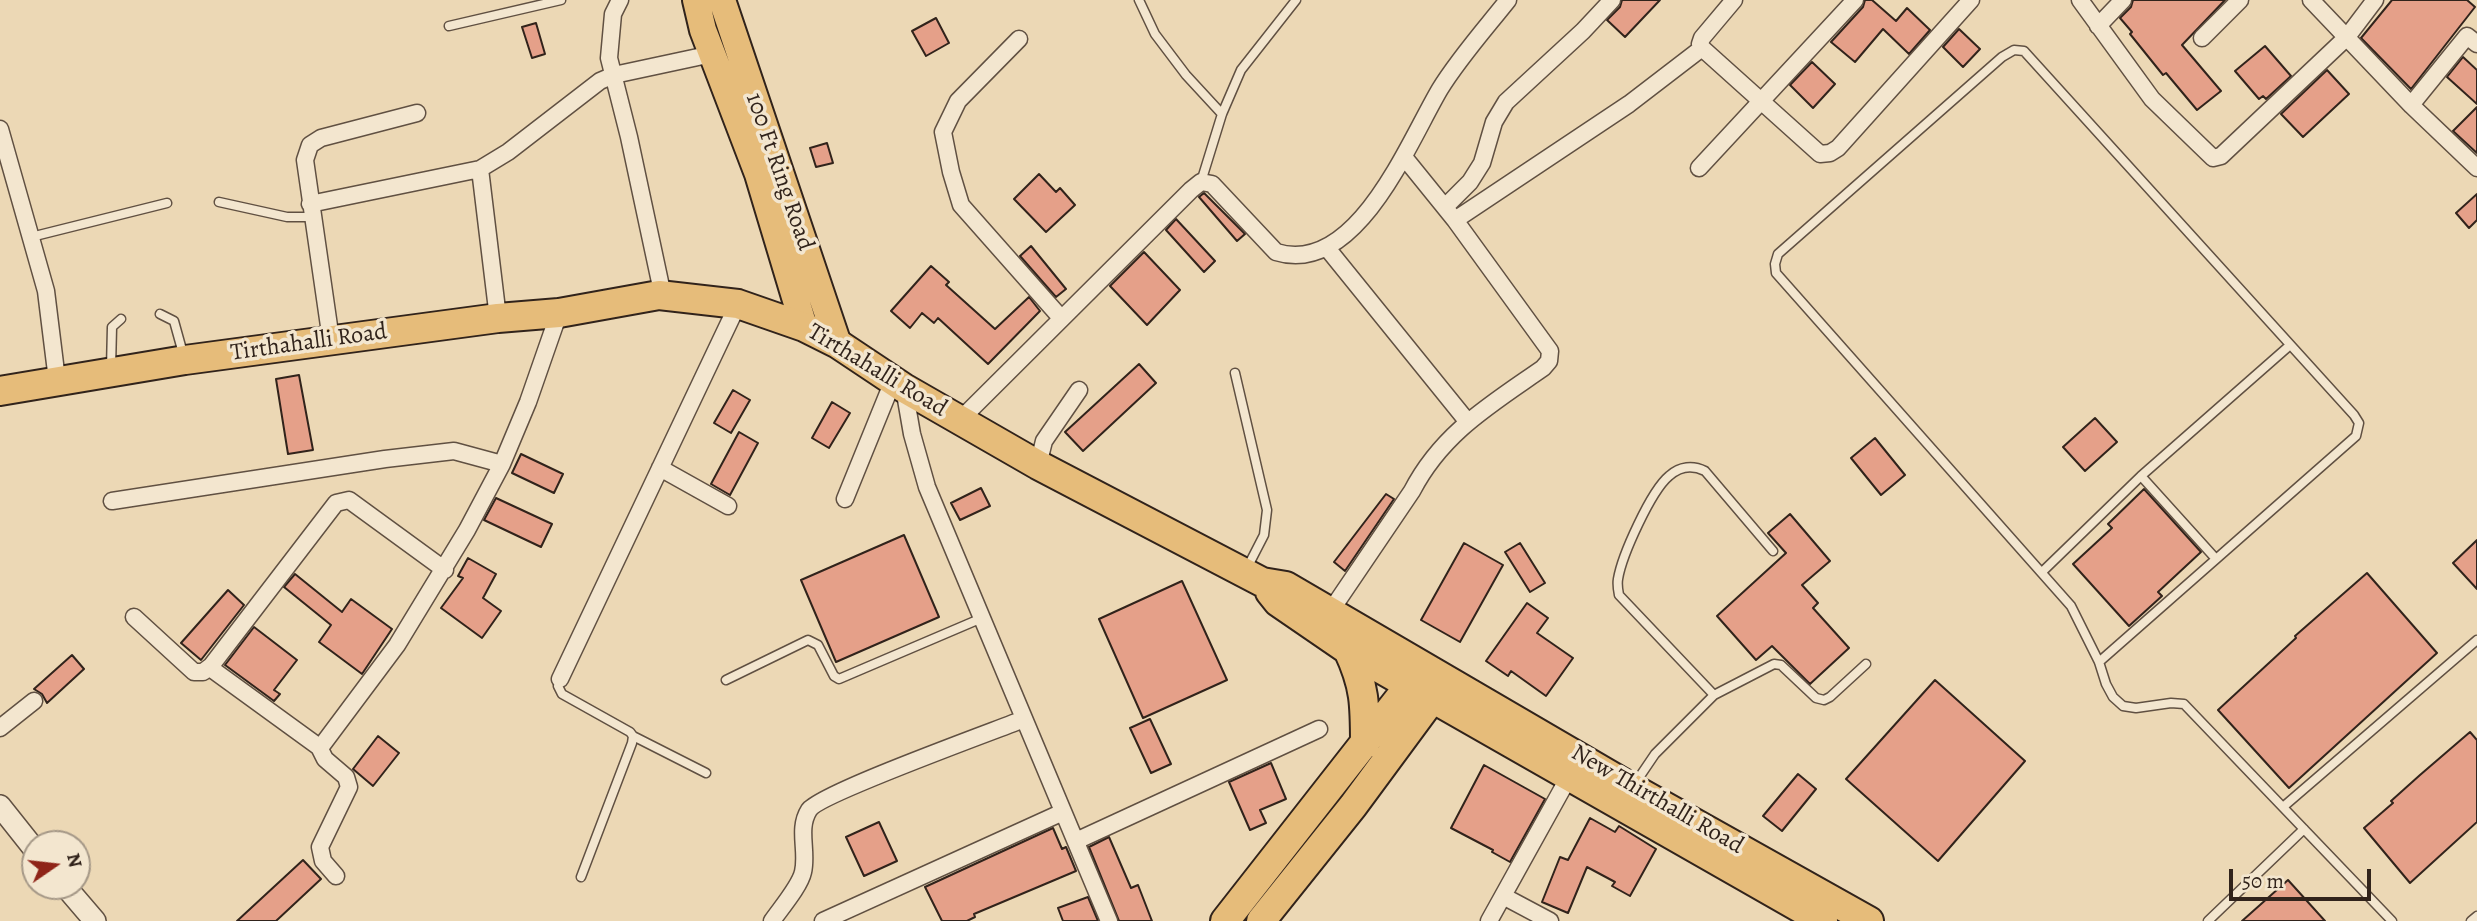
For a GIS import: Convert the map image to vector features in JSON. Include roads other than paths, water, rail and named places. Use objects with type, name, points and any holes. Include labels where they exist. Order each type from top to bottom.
[{"type":"highway","name":"Tirthahalli Road","points":[[0,391],[184,359],[498,318],[559,313],[663,296],[738,304],[804,327],[838,344],[899,384],[1038,465],[1253,577],[1286,586],[1330,612],[1428,682]]},
{"type":"highway","points":[[1253,577],[1278,602],[1348,650],[1428,682],[1478,724],[1570,775],[1805,917]]},
{"type":"highway","points":[[1348,650],[1358,670],[1365,696],[1366,744]]},
{"type":"highway","points":[[1261,921],[1353,806],[1399,743],[1428,682]]},
{"type":"highway","points":[[1225,921],[1366,744],[1428,682]]},
{"type":"highway","name":"New Thirthalli Road","points":[[1428,682],[1632,788],[1869,921]]},
{"type":"highway","points":[[1399,743],[1455,724],[1478,724]]},
{"type":"main road","name":"100 Ft Ring Road","points":[[696,0],[703,30],[758,174],[804,327]]},
{"type":"main road","name":"100 Ft Ring Road","points":[[722,0],[838,344]]},
{"type":"street","points":[[621,0],[613,15],[609,58],[663,296]]},
{"type":"street","points":[[960,420],[1202,182],[1212,184],[1276,252],[1287,256],[1304,256],[1327,248],[1361,219],[1386,187],[1441,87],[1508,0]]},
{"type":"street","points":[[1450,213],[1482,163],[1494,122],[1506,102],[1583,31],[1612,0]]},
{"type":"street","points":[[1734,0],[1702,38],[1702,48],[1761,104],[1820,154],[1830,153],[1838,148],[1906,74],[1962,3]]},
{"type":"street","points":[[1699,168],[1855,0]]},
{"type":"street","points":[[2080,0],[2152,99],[2213,158],[2221,156],[2347,37],[2375,0]]},
{"type":"street","points":[[2098,26],[2123,0]]},
{"type":"street","points":[[2202,38],[2240,0]]},
{"type":"street","points":[[2311,0],[2477,168]]},
{"type":"street","points":[[2411,104],[2474,34]]},
{"type":"street","points":[[1019,39],[958,101],[943,132],[961,205],[1061,318]]},
{"type":"street","points":[[1450,213],[1629,104],[1702,48]]},
{"type":"street","points":[[311,210],[480,169],[508,152],[600,80],[712,54]]},
{"type":"street","points":[[331,340],[305,160],[310,145],[321,138],[417,113]]},
{"type":"street","points":[[0,129],[5,170],[31,237],[46,291],[57,380]]},
{"type":"street","points":[[1330,612],[1441,447],[1467,421],[1543,368],[1549,361],[1550,351],[1450,213],[1404,157]]},
{"type":"street","points":[[480,169],[498,318]]},
{"type":"street","points":[[1327,248],[1467,421]]},
{"type":"street","points":[[560,679],[738,304]]},
{"type":"street","points":[[319,747],[397,645],[444,569],[502,464],[528,402],[559,313]]},
{"type":"street","points":[[845,499],[899,384]]},
{"type":"street","points":[[899,384],[927,487],[1109,921]]},
{"type":"street","points":[[1038,465],[1044,441],[1079,390]]},
{"type":"street","points":[[112,501],[386,458],[454,451],[502,464]]},
{"type":"street","points":[[660,468],[728,506]]},
{"type":"street","points":[[134,617],[194,672],[202,672],[211,666],[335,503],[341,500],[349,500],[444,569]]},
{"type":"street","points":[[211,666],[319,747],[325,759],[346,777],[349,787],[320,847],[323,861],[336,876]]},
{"type":"street","points":[[0,728],[34,701]]},
{"type":"street","points":[[772,921],[803,875],[806,858],[802,822],[811,806],[854,786],[1024,719]]},
{"type":"street","points":[[1076,841],[1319,729]]},
{"type":"street","points":[[1489,921],[1570,775]]},
{"type":"street","points":[[0,806],[21,832]]},
{"type":"street","points":[[823,921],[1063,812]]},
{"type":"street","points":[[1503,896],[1550,921]]},
{"type":"street","points":[[77,900],[95,921]]},
{"type":"lane","points":[[449,26],[561,0]]},
{"type":"lane","points":[[1139,0],[1155,34],[1186,75],[1222,114]]},
{"type":"lane","points":[[1202,182],[1222,114],[1241,70],[1296,0]]},
{"type":"lane","points":[[2099,662],[2356,436],[2359,423],[2024,51],[2014,50],[2002,57],[1778,254],[1776,273],[2071,606],[2113,697],[2123,706],[2136,708],[2184,704],[2392,921]]},
{"type":"lane","points":[[219,202],[287,217],[311,210]]},
{"type":"lane","points":[[31,237],[167,203]]},
{"type":"lane","points":[[160,314],[174,321],[184,359]]},
{"type":"lane","points":[[111,372],[112,327],[121,319]]},
{"type":"lane","points":[[2042,572],[2141,476],[2289,346]]},
{"type":"lane","points":[[1235,373],[1267,510],[1264,535],[1253,577]]},
{"type":"lane","points":[[1714,695],[1619,595],[1617,583],[1621,569],[1645,510],[1669,476],[1683,468],[1694,466],[1705,471],[1773,551]]},
{"type":"lane","points":[[2141,476],[2216,559]]},
{"type":"lane","points":[[726,680],[808,640],[818,645],[834,676],[844,678],[982,618]]},
{"type":"lane","points":[[2283,807],[2477,640]]},
{"type":"lane","points":[[1632,788],[1655,754],[1714,695],[1774,664],[1781,665],[1816,698],[1824,699],[1830,697],[1866,664]]},
{"type":"lane","points":[[560,679],[558,686],[562,694],[633,736],[706,773]]},
{"type":"lane","points":[[581,877],[633,736]]},
{"type":"lane","points":[[2208,921],[2304,829]]},
{"type":"lane","points":[[2471,921],[2477,916]]}]
